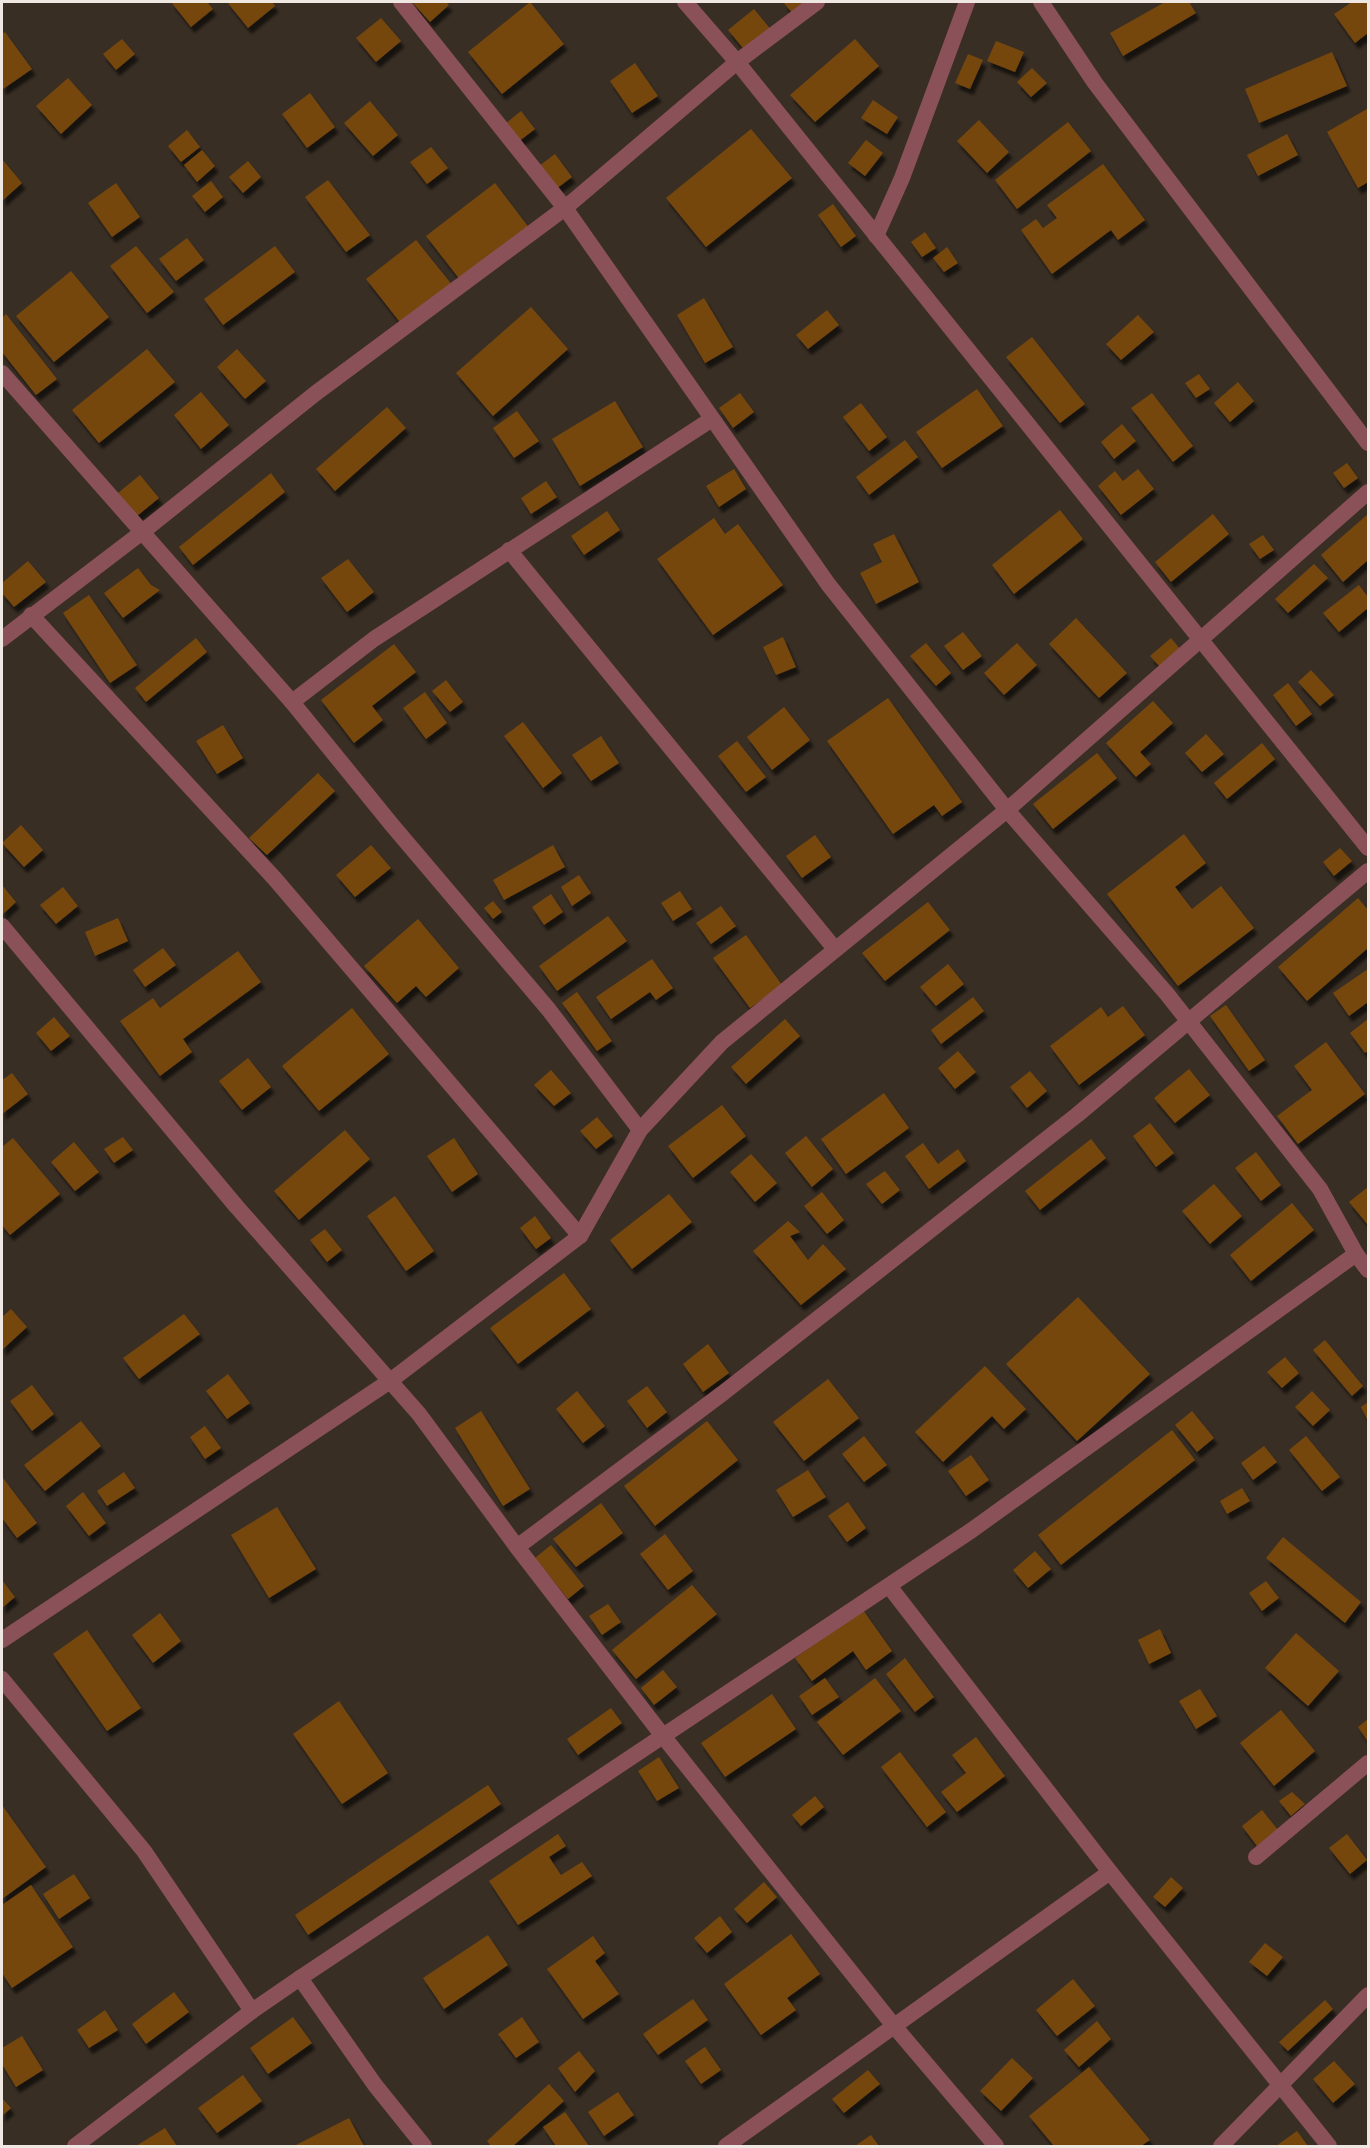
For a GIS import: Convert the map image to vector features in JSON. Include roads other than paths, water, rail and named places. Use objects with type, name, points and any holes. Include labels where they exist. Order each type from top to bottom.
[{"type":"street","points":[[401,2],[565,208],[828,584],[1006,810],[1167,994],[1320,1189],[1356,1254],[1368,1270]]},
{"type":"street","points":[[685,2],[737,62],[1368,848]]},
{"type":"street","points":[[2,639],[141,533],[316,393],[565,208],[737,62],[817,2]]},
{"type":"street","points":[[876,236],[902,178],[967,2]]},
{"type":"street","points":[[1041,2],[1095,83],[1368,443]]},
{"type":"street","points":[[2,373],[291,702],[549,1010],[640,1130]]},
{"type":"street","points":[[291,702],[374,639],[712,419]]},
{"type":"street","points":[[2,1640],[390,1381],[580,1236],[640,1130],[722,1042],[1006,810],[1368,492]]},
{"type":"street","points":[[509,550],[835,949]]},
{"type":"street","points":[[31,615],[275,879],[580,1236]]},
{"type":"street","points":[[517,1548],[723,1393],[1077,1115],[1368,871]]},
{"type":"street","points":[[2,926],[236,1206],[419,1414],[517,1548],[663,1736],[894,2026],[996,2146]]},
{"type":"street","points":[[75,2146],[252,2011],[972,1530],[1356,1254]]},
{"type":"street","points":[[889,1586],[1110,1872],[1329,2146]]},
{"type":"street","points":[[2,1679],[144,1851],[252,2011]]},
{"type":"street","points":[[1256,1857],[1368,1763]]},
{"type":"street","points":[[726,2146],[1110,1872]]},
{"type":"street","points":[[300,1978],[375,2085],[423,2146]]},
{"type":"street","points":[[1221,2146],[1368,1995]]}]
